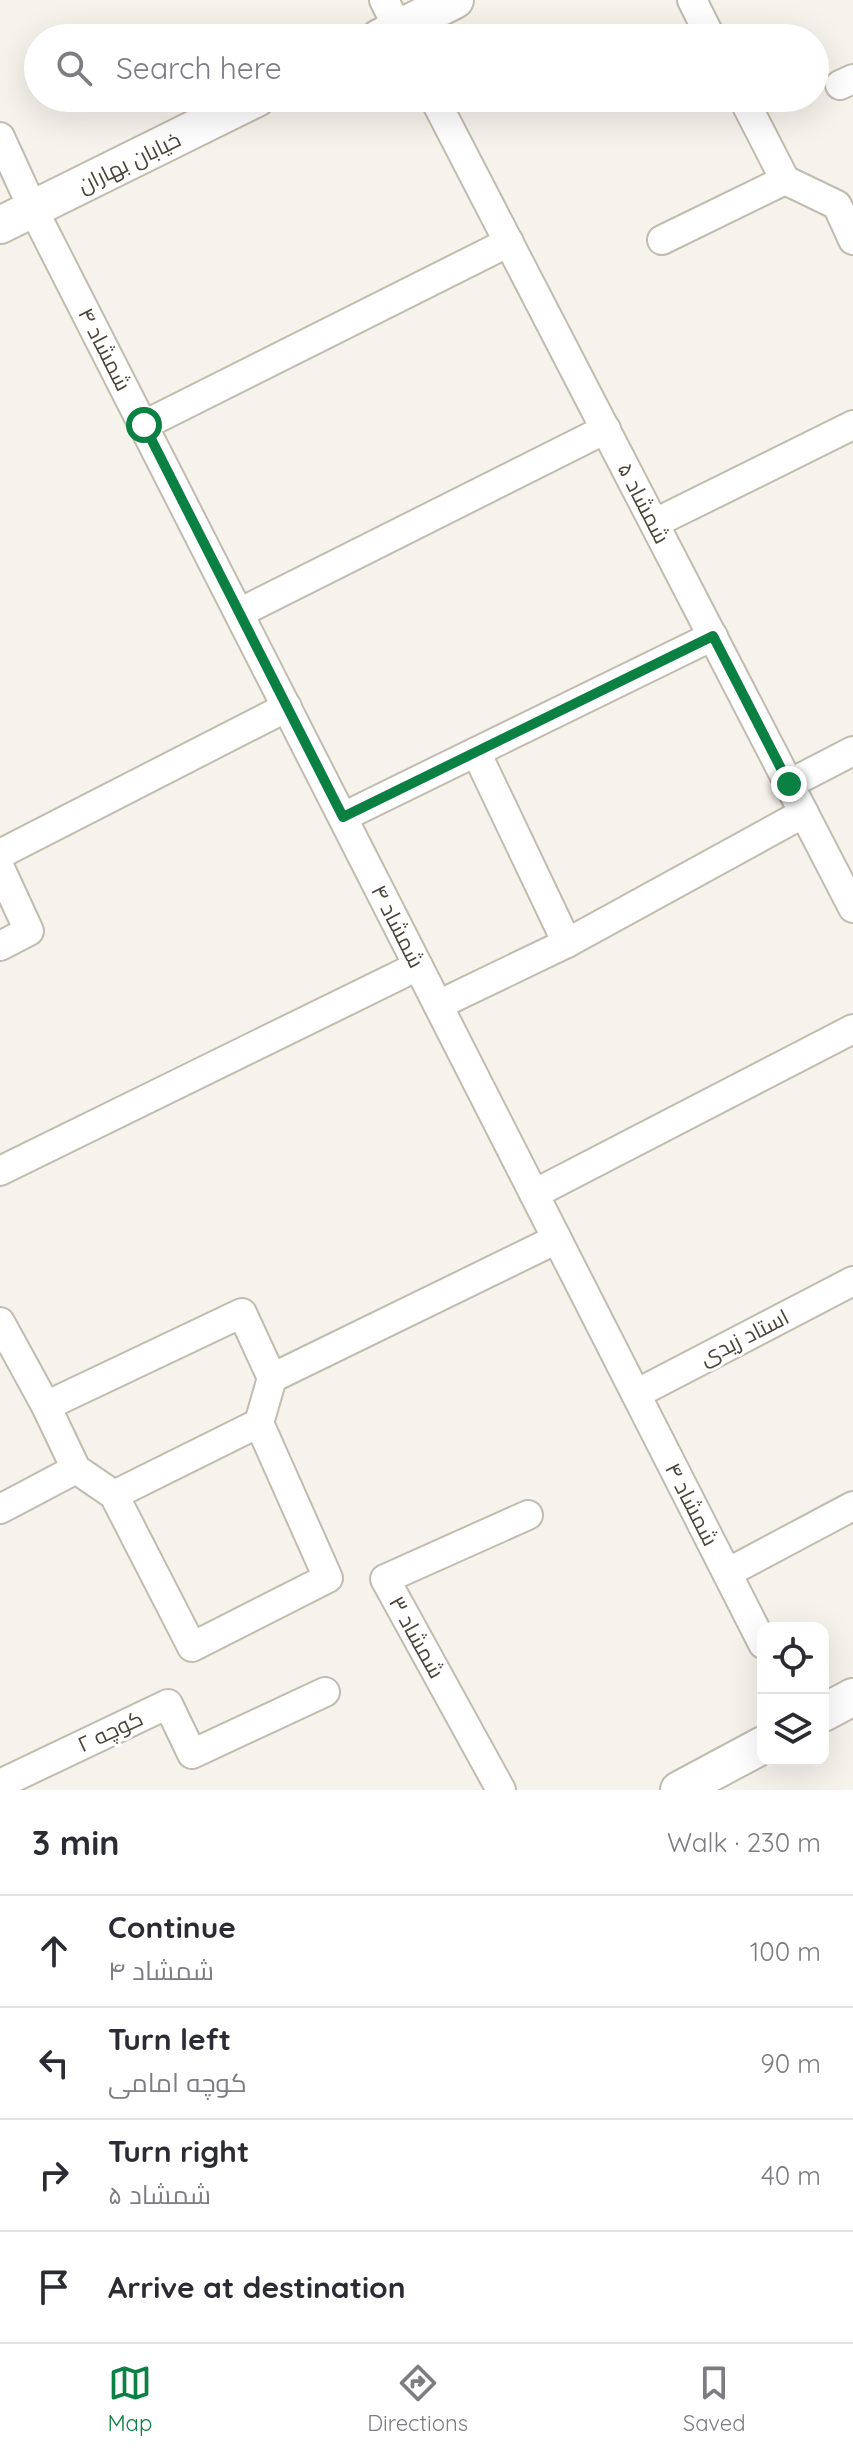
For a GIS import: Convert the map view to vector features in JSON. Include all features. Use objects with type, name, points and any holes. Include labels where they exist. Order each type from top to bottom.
[{"type":"street","points":[[396,24],[455,0]]},
{"type":"street","points":[[692,0],[704,24]]},
{"type":"street","name":"خیابان بهاران","points":[[0,225],[229,112]]},
{"type":"street","name":"شمشاد ۵","points":[[441,112],[853,908]]},
{"type":"street","points":[[750,112],[785,180],[845,201],[853,240]]},
{"type":"street","name":"شمشاد ۴","points":[[0,137],[33,209],[757,1632]]},
{"type":"street","points":[[662,240],[785,180]]},
{"type":"street","points":[[144,425],[509,242]]},
{"type":"street","points":[[655,523],[853,425]]},
{"type":"street","points":[[239,613],[606,429]]},
{"type":"street","points":[[343,817],[713,636]]},
{"type":"street","points":[[0,854],[287,707]]},
{"type":"street","points":[[789,784],[853,751]]},
{"type":"street","points":[[476,752],[567,943]]},
{"type":"street","points":[[438,1005],[567,943],[804,813]]},
{"type":"street","points":[[0,868],[29,931],[0,946]]},
{"type":"street","points":[[0,1171],[418,966]]},
{"type":"street","points":[[534,1194],[853,1029]]},
{"type":"street","points":[[272,1378],[557,1239]]},
{"type":"street","name":"استاد زیدی","points":[[636,1394],[853,1281]]},
{"type":"street","points":[[0,1323],[46,1406],[76,1469],[114,1495],[192,1647],[328,1578],[259,1423],[272,1378],[242,1313],[46,1406]]},
{"type":"street","points":[[114,1495],[259,1423]]},
{"type":"street","points":[[0,1509],[76,1469]]},
{"type":"street","points":[[727,1573],[853,1506]]},
{"type":"street","name":"شمشاد ۳","points":[[501,1790],[385,1579],[528,1515]]},
{"type":"street","name":"کوچه ۲","points":[[0,1784],[168,1704],[192,1754],[325,1692]]},
{"type":"street","points":[[829,1710],[853,1697]]},
{"type":"street","points":[[679,1790],[757,1748]]},
{"type":"route","points":[[144,425],[343,817],[713,636],[789,784]]}]
